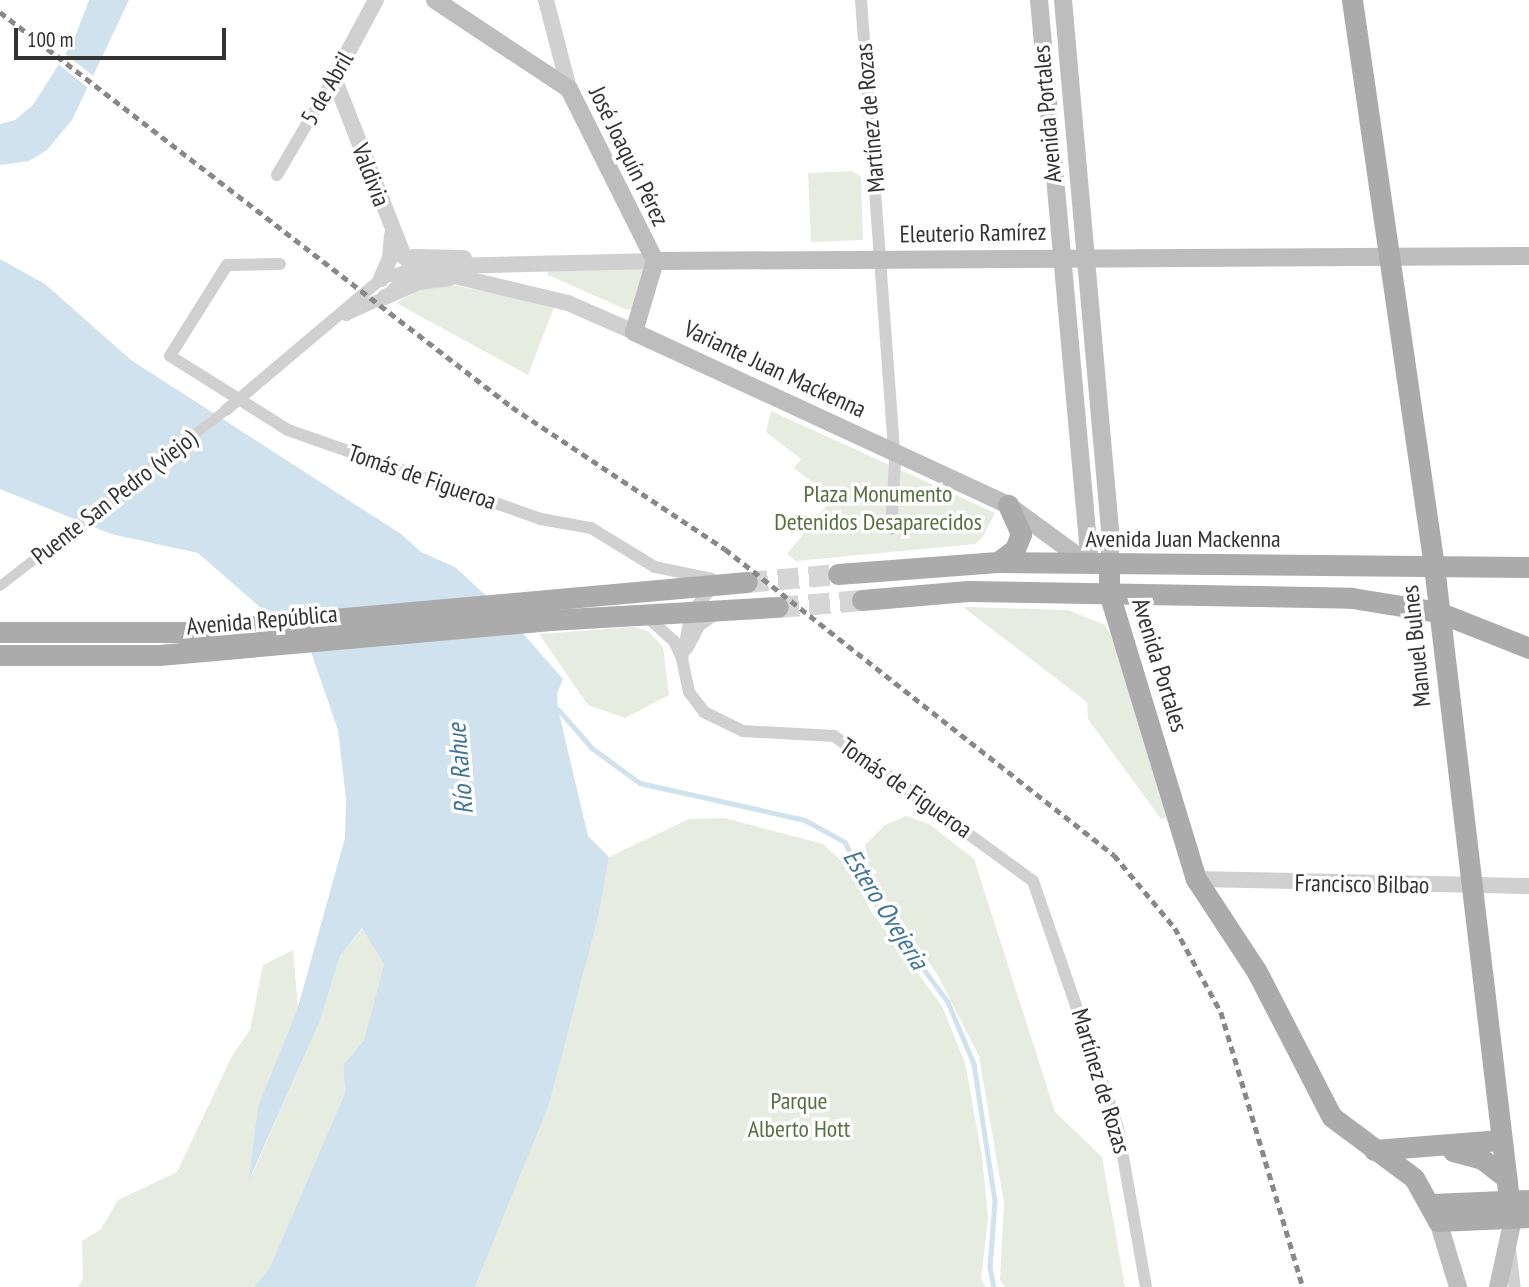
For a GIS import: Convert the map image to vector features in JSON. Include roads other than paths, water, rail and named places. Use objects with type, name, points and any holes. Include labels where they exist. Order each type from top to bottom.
[{"type":"main road","points":[[435,0],[569,89]]},
{"type":"main road","name":"Avenida Portales","points":[[1039,0],[1077,431],[1100,565],[1196,879],[1247,954],[1332,1117],[1414,1178],[1435,1212],[1458,1287]]},
{"type":"main road","name":"Avenida Portales","points":[[1063,0],[1101,429],[1100,565]]},
{"type":"main road","name":"Manuel Bulnes","points":[[1352,0],[1434,566],[1506,1178],[1519,1208],[1509,1243]]},
{"type":"main road","points":[[1044,55],[1068,54]]},
{"type":"main road","name":"José Joaquín Pérez","points":[[569,89],[655,261],[634,332]]},
{"type":"main road","name":"Eleuterio Ramírez","points":[[655,261],[1062,256],[1529,256]]},
{"type":"main road","name":"Variante Juan Mackenna","points":[[634,332],[1008,505],[1100,565]]},
{"type":"main road","points":[[1069,340],[1093,339]]},
{"type":"main road","points":[[1072,379],[1096,377]]},
{"type":"main road","points":[[1077,431],[1101,429]]},
{"type":"main road","points":[[998,562],[1015,549],[1021,534],[1008,505]]},
{"type":"main road","name":"Avenida Juan Mackenna","points":[[838,574],[998,562],[1529,567]]},
{"type":"main road","points":[[659,591],[742,583]]},
{"type":"main road","name":"Avenida República","points":[[0,632],[119,635],[220,629],[659,591]]},
{"type":"main road","points":[[862,600],[968,591],[1352,598],[1438,612],[1529,648]]},
{"type":"main road","points":[[645,615],[778,607]]},
{"type":"main road","name":"Avenida República","points":[[0,655],[121,657],[528,622],[645,615]]},
{"type":"main road","points":[[1374,1150],[1501,1140]]},
{"type":"main road","points":[[1414,1178],[1412,1165],[1417,1156],[1450,1150],[1475,1156],[1506,1178]]},
{"type":"main road","points":[[1435,1212],[1519,1208]]},
{"type":"main road","points":[[1498,1287],[1509,1243]]},
{"type":"street","name":"5 de Abril","points":[[277,175],[376,0]]},
{"type":"street","name":"José Joaquín Pérez","points":[[545,0],[569,89]]},
{"type":"street","name":"Martínez de Rozas","points":[[861,0],[893,450],[891,529]]},
{"type":"street","name":"Valdivia","points":[[334,78],[401,251],[417,267]]},
{"type":"street","points":[[381,279],[392,247],[390,225]]},
{"type":"street","points":[[401,251],[421,258],[534,258],[563,265]]},
{"type":"street","name":"Eleuterio Ramírez","points":[[226,410],[337,319],[381,279],[417,267],[655,261]]},
{"type":"street","name":"Tomás de Figueroa","points":[[280,264],[228,265],[170,356],[241,398],[288,430],[541,519],[602,532],[645,562],[742,583]]},
{"type":"street","name":"Eleuterio Ramírez","points":[[337,319],[385,297],[417,267]]},
{"type":"street","name":"Variante Juan Mackenna","points":[[417,267],[487,280],[568,303],[634,332]]},
{"type":"street","points":[[385,297],[430,280],[487,280]]},
{"type":"street","name":"Puente San Pedro (viejo)","points":[[1,585],[226,410]]},
{"type":"street","name":"Tomás de Figueroa","points":[[645,562],[659,591]]},
{"type":"street","points":[[691,612],[705,592],[742,583]]},
{"type":"street","points":[[645,615],[659,591]]},
{"type":"street","points":[[682,659],[700,625],[722,611]]},
{"type":"street","name":"Tomás de Figueroa","points":[[682,659],[691,612]]},
{"type":"street","name":"Tomás de Figueroa","points":[[645,615],[674,641],[682,659],[689,692],[716,721],[743,731],[834,737],[1033,881]]},
{"type":"street","name":"Francisco Bilbao","points":[[1196,879],[1529,886]]},
{"type":"street","name":"Martínez de Rozas","points":[[1033,881],[1118,1128],[1146,1287]]},
{"type":"street","name":"Manuel Bulnes","points":[[1509,1243],[1515,1287]]},
{"type":"water","points":[[89,0],[129,0],[72,120],[47,150],[29,161],[0,165],[0,124],[15,120],[33,105],[73,42]]},
{"type":"water","name":"Río Rahue","points":[[0,259],[45,284],[131,360],[401,534],[421,552],[455,567],[506,614],[563,679],[557,694],[558,709],[588,836],[609,857],[599,914],[549,1105],[475,1287],[254,1287],[269,1269],[345,1093],[343,1065],[364,1040],[384,964],[362,928],[340,956],[320,1021],[249,1180],[258,1106],[298,1007],[345,838],[346,799],[338,730],[311,652],[198,553],[111,534],[0,489]]},
{"type":"waterway","name":"Estero Ovejeria","points":[[558,709],[592,748],[640,783],[805,820],[845,842],[877,905],[948,1002],[974,1064],[995,1201],[990,1267],[994,1287]]},
{"type":"tunnel","points":[[747,582],[838,574]]},
{"type":"tunnel","points":[[778,607],[862,600]]},
{"type":"railway","points":[[0,12],[512,407],[725,549],[1114,855],[1175,928],[1221,1012],[1303,1287]]},
{"type":"park label","name":"Plaza Monumento Detenidos Desaparecidos","points":[[878,508]]},
{"type":"park label","name":"Parque Alberto Hott","points":[[799,1115]]}]
